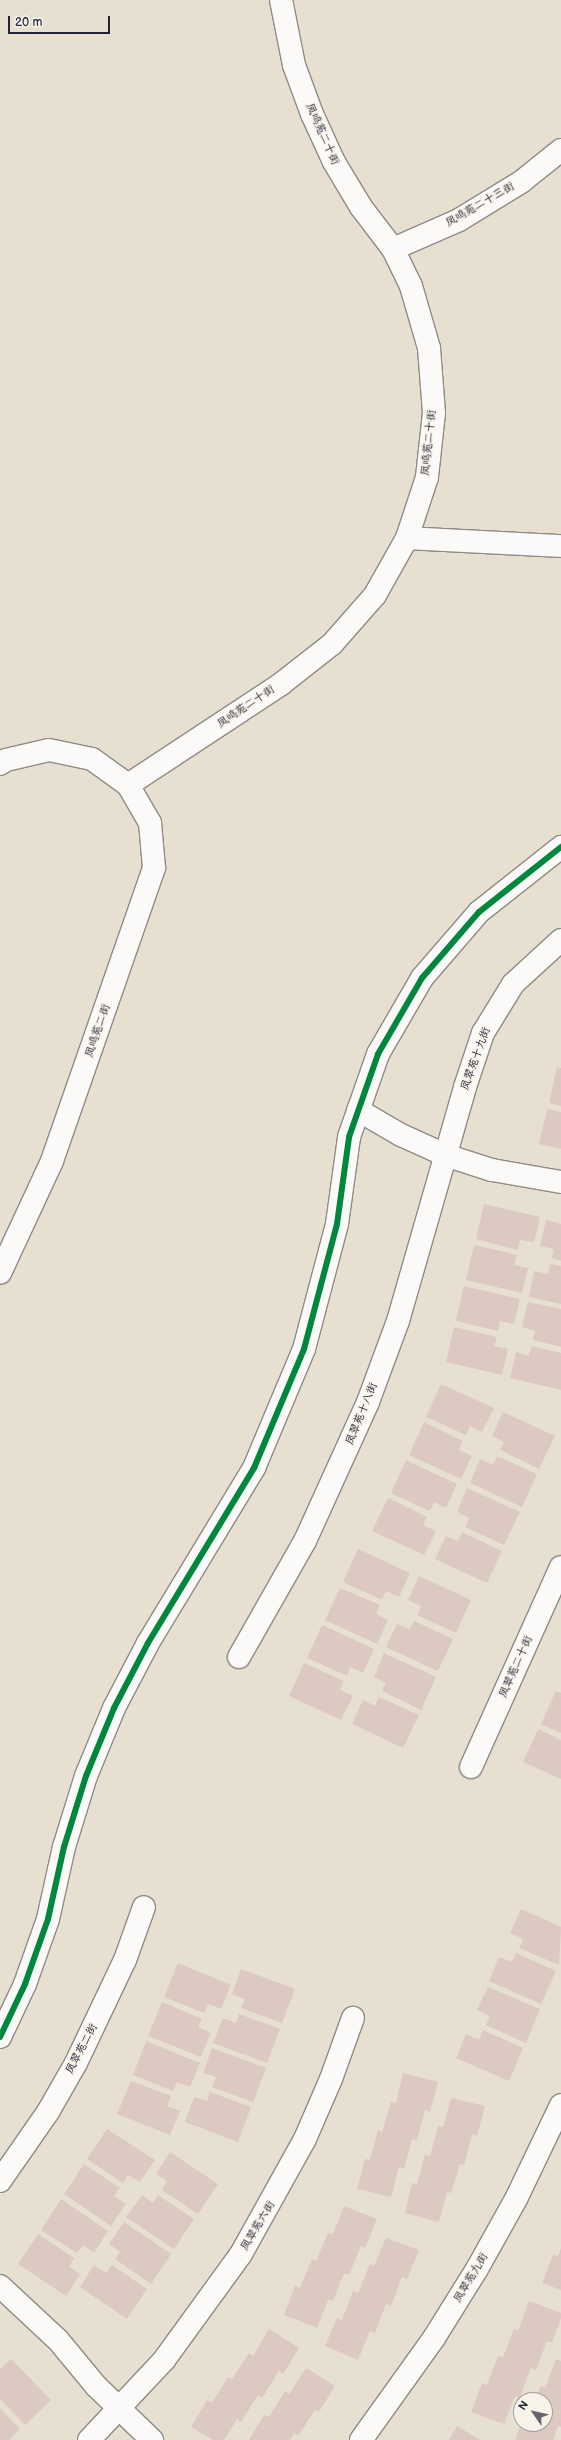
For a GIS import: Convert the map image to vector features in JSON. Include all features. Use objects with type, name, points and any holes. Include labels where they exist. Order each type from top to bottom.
[{"type":"street","name":"凤鸣苑二十街","points":[[128,785],[281,684],[332,644],[374,595],[407,538],[427,477],[434,413],[429,348],[411,286],[393,249],[361,207],[338,169],[312,114],[294,65],[281,0]]},
{"type":"street","name":"凤鸣苑二十三街","points":[[393,249],[459,220],[521,182],[561,150]]},
{"type":"street","points":[[407,538],[561,546]]},
{"type":"street","points":[[0,764],[6,760],[49,750],[92,759],[128,785]]},
{"type":"street","name":"凤鸣苑二街","points":[[0,1273],[52,1161],[154,868],[150,823],[128,785]]},
{"type":"street","points":[[0,2037],[26,1984],[48,1919],[68,1833],[86,1776],[114,1708],[148,1642],[254,1468],[304,1349],[337,1224],[349,1137],[378,1054],[422,978],[479,912],[561,847]]},
{"type":"street","name":"凤翠苑十九街","points":[[445,1155],[483,1032],[513,984],[561,940]]},
{"type":"street","points":[[358,1110],[401,1135],[445,1155],[492,1170],[561,1182]]},
{"type":"street","name":"凤翠苑十八街","points":[[239,1657],[305,1541],[368,1402],[398,1321],[424,1238],[445,1155]]},
{"type":"street","name":"凤翠苑二十街","points":[[471,1767],[561,1567]]},
{"type":"street","name":"凤翠苑二街","points":[[0,2181],[48,2112],[76,2062],[122,1967],[144,1907]]},
{"type":"street","name":"凤翠苑六街","points":[[89,2440],[120,2409],[182,2337],[245,2248],[305,2139],[331,2079],[353,2018]]},
{"type":"street","name":"凤翠苑九街","points":[[361,2440],[434,2338],[477,2269],[517,2197],[561,2105]]},
{"type":"street","points":[[0,2286],[58,2340],[120,2409],[152,2440]]},
{"type":"building","points":[[557,1067],[561,1068],[561,1106],[549,1103]]},
{"type":"building","points":[[547,1109],[561,1112],[561,1149],[539,1144]]},
{"type":"building","points":[[484,1204],[540,1217],[534,1242],[520,1240],[518,1250],[476,1239]]},
{"type":"building","points":[[546,1220],[561,1224],[561,1261],[552,1258],[554,1249],[540,1246]]},
{"type":"building","points":[[474,1245],[517,1255],[514,1265],[528,1268],[522,1293],[466,1280]]},
{"type":"building","points":[[550,1264],[561,1266],[561,1304],[529,1297],[534,1271],[548,1274]]},
{"type":"building","points":[[464,1286],[520,1299],[514,1324],[500,1321],[498,1331],[456,1321]]},
{"type":"building","points":[[528,1302],[561,1309],[561,1347],[533,1340],[535,1331],[522,1327]]},
{"type":"building","points":[[454,1327],[497,1337],[494,1346],[508,1349],[502,1375],[446,1362]]},
{"type":"building","points":[[531,1346],[561,1353],[561,1390],[510,1378],[516,1352],[529,1356]]},
{"type":"building","points":[[441,1384],[494,1408],[482,1432],[470,1426],[466,1435],[426,1417]]},
{"type":"building","points":[[503,1412],[555,1436],[539,1469],[500,1450],[504,1442],[492,1436]]},
{"type":"building","points":[[424,1422],[463,1441],[459,1450],[472,1456],[461,1479],[409,1455]]},
{"type":"building","points":[[497,1456],[537,1474],[522,1507],[470,1483],[480,1459],[493,1465]]},
{"type":"building","points":[[406,1460],[457,1484],[446,1508],[434,1502],[430,1511],[391,1493]]},
{"type":"building","points":[[467,1488],[520,1512],[504,1545],[465,1527],[469,1518],[457,1512]]},
{"type":"building","points":[[388,1498],[427,1517],[423,1525],[436,1531],[424,1555],[372,1531]]},
{"type":"building","points":[[462,1532],[502,1551],[487,1583],[435,1559],[446,1536],[458,1541]]},
{"type":"building","points":[[358,1549],[410,1573],[399,1597],[386,1591],[382,1600],[343,1582]]},
{"type":"building","points":[[419,1576],[471,1600],[456,1633],[417,1615],[421,1606],[408,1600]]},
{"type":"building","points":[[340,1588],[380,1605],[376,1614],[388,1620],[377,1644],[325,1620]]},
{"type":"building","points":[[414,1621],[453,1639],[438,1671],[386,1647],[397,1624],[410,1629]]},
{"type":"building","points":[[322,1625],[374,1649],[363,1673],[350,1667],[347,1676],[307,1658]]},
{"type":"building","points":[[384,1653],[436,1677],[421,1710],[382,1691],[386,1683],[374,1677]]},
{"type":"building","points":[[304,1663],[344,1681],[340,1690],[353,1696],[341,1720],[289,1696]]},
{"type":"building","points":[[556,1691],[561,1693],[561,1733],[541,1724]]},
{"type":"building","points":[[379,1697],[419,1715],[403,1748],[352,1724],[363,1700],[375,1706]]},
{"type":"building","points":[[538,1729],[561,1740],[561,1779],[523,1762]]},
{"type":"building","points":[[521,1909],[561,1927],[559,1965],[519,1948],[523,1939],[510,1933]]},
{"type":"building","points":[[516,1953],[556,1971],[541,2004],[489,1981],[499,1957],[512,1962]]},
{"type":"building","points":[[178,1963],[231,1985],[221,2009],[208,2004],[204,2013],[164,1997]]},
{"type":"building","points":[[241,1969],[295,1989],[282,2023],[241,2008],[245,1999],[232,1994]]},
{"type":"building","points":[[488,1987],[540,2009],[526,2043],[486,2025],[490,2016],[477,2010]]},
{"type":"building","points":[[162,2002],[202,2019],[198,2027],[211,2033],[201,2057],[148,2036]]},
{"type":"building","points":[[239,2014],[280,2029],[267,2063],[213,2043],[223,2018],[236,2023]]},
{"type":"building","points":[[483,2030],[523,2048],[509,2081],[456,2058],[466,2034],[479,2040]]},
{"type":"building","points":[[146,2041],[200,2063],[190,2087],[177,2082],[173,2091],[133,2075]]},
{"type":"building","points":[[212,2048],[266,2068],[253,2102],[212,2087],[216,2077],[203,2073]]},
{"type":"building","points":[[403,2073],[438,2082],[430,2112],[425,2110],[417,2140],[412,2139],[404,2169],[399,2167],[391,2197],[357,2189],[365,2159],[370,2160],[378,2130],[382,2132],[391,2102],[396,2103]]},
{"type":"building","points":[[131,2081],[171,2096],[167,2106],[180,2111],[170,2135],[117,2114]]},
{"type":"building","points":[[210,2092],[251,2107],[238,2142],[185,2122],[194,2097],[207,2101]]},
{"type":"building","points":[[451,2098],[485,2106],[477,2136],[472,2135],[464,2165],[460,2164],[451,2193],[447,2192],[439,2222],[405,2213],[412,2183],[417,2184],[425,2155],[430,2156],[438,2126],[443,2127]]},
{"type":"building","points":[[107,2129],[155,2160],[140,2182],[128,2175],[123,2183],[87,2159]]},
{"type":"building","points":[[170,2152],[218,2184],[198,2214],[162,2190],[167,2181],[156,2174]]},
{"type":"building","points":[[84,2164],[120,2188],[114,2196],[126,2204],[111,2226],[64,2194]]},
{"type":"building","points":[[142,2195],[153,2203],[158,2195],[194,2219],[174,2249],[126,2217]]},
{"type":"building","points":[[61,2199],[108,2231],[94,2253],[83,2245],[77,2253],[41,2230]]},
{"type":"building","points":[[344,2206],[377,2219],[365,2248],[361,2246],[349,2275],[344,2273],[333,2301],[328,2300],[317,2328],[284,2315],[295,2286],[300,2288],[312,2259],[316,2261],[328,2233],[333,2234]]},
{"type":"building","points":[[124,2222],[171,2254],[151,2284],[115,2259],[120,2252],[109,2244]]},
{"type":"building","points":[[38,2234],[74,2258],[69,2267],[80,2274],[66,2296],[18,2264]]},
{"type":"building","points":[[386,2238],[419,2250],[407,2279],[402,2277],[391,2306],[386,2304],[375,2333],[370,2331],[358,2360],[325,2346],[337,2318],[342,2320],[353,2291],[358,2293],[370,2264],[374,2266]]},
{"type":"building","points":[[561,2248],[561,2290],[542,2283],[553,2255],[558,2256]]},
{"type":"building","points":[[94,2265],[106,2273],[112,2265],[147,2289],[127,2319],[80,2287]]},
{"type":"building","points":[[529,2301],[561,2313],[561,2318],[552,2343],[547,2341],[536,2370],[531,2368],[522,2392],[513,2392],[513,2401],[504,2424],[471,2412],[482,2383],[487,2385],[498,2356],[503,2357],[514,2329],[518,2331]]},
{"type":"building","points":[[269,2329],[299,2348],[283,2374],[279,2371],[262,2398],[258,2395],[241,2422],[237,2419],[224,2440],[213,2440],[191,2427],[207,2400],[212,2403],[228,2377],[232,2379],[249,2353],[253,2356]]},
{"type":"building","points":[[11,2359],[51,2400],[25,2425],[0,2399],[0,2369]]},
{"type":"building","points":[[556,2359],[561,2361],[561,2427],[558,2426],[553,2440],[515,2440],[518,2432],[553,2432],[553,2392],[538,2392],[541,2386],[545,2388]]},
{"type":"building","points":[[306,2368],[335,2386],[319,2412],[315,2410],[298,2436],[294,2433],[290,2440],[249,2440],[264,2415],[269,2417],[285,2391],[289,2394]]},
{"type":"building","points":[[0,2408],[20,2429],[9,2440],[0,2440]]},
{"type":"building","points":[[457,2426],[480,2440],[449,2440]]},
{"type":"cycle path","points":[[0,2037],[25,1984],[48,1919],[64,1847],[86,1776],[114,1708],[148,1643],[254,1468],[304,1349],[337,1224],[349,1137],[378,1054],[422,978],[479,912],[561,847]]}]
